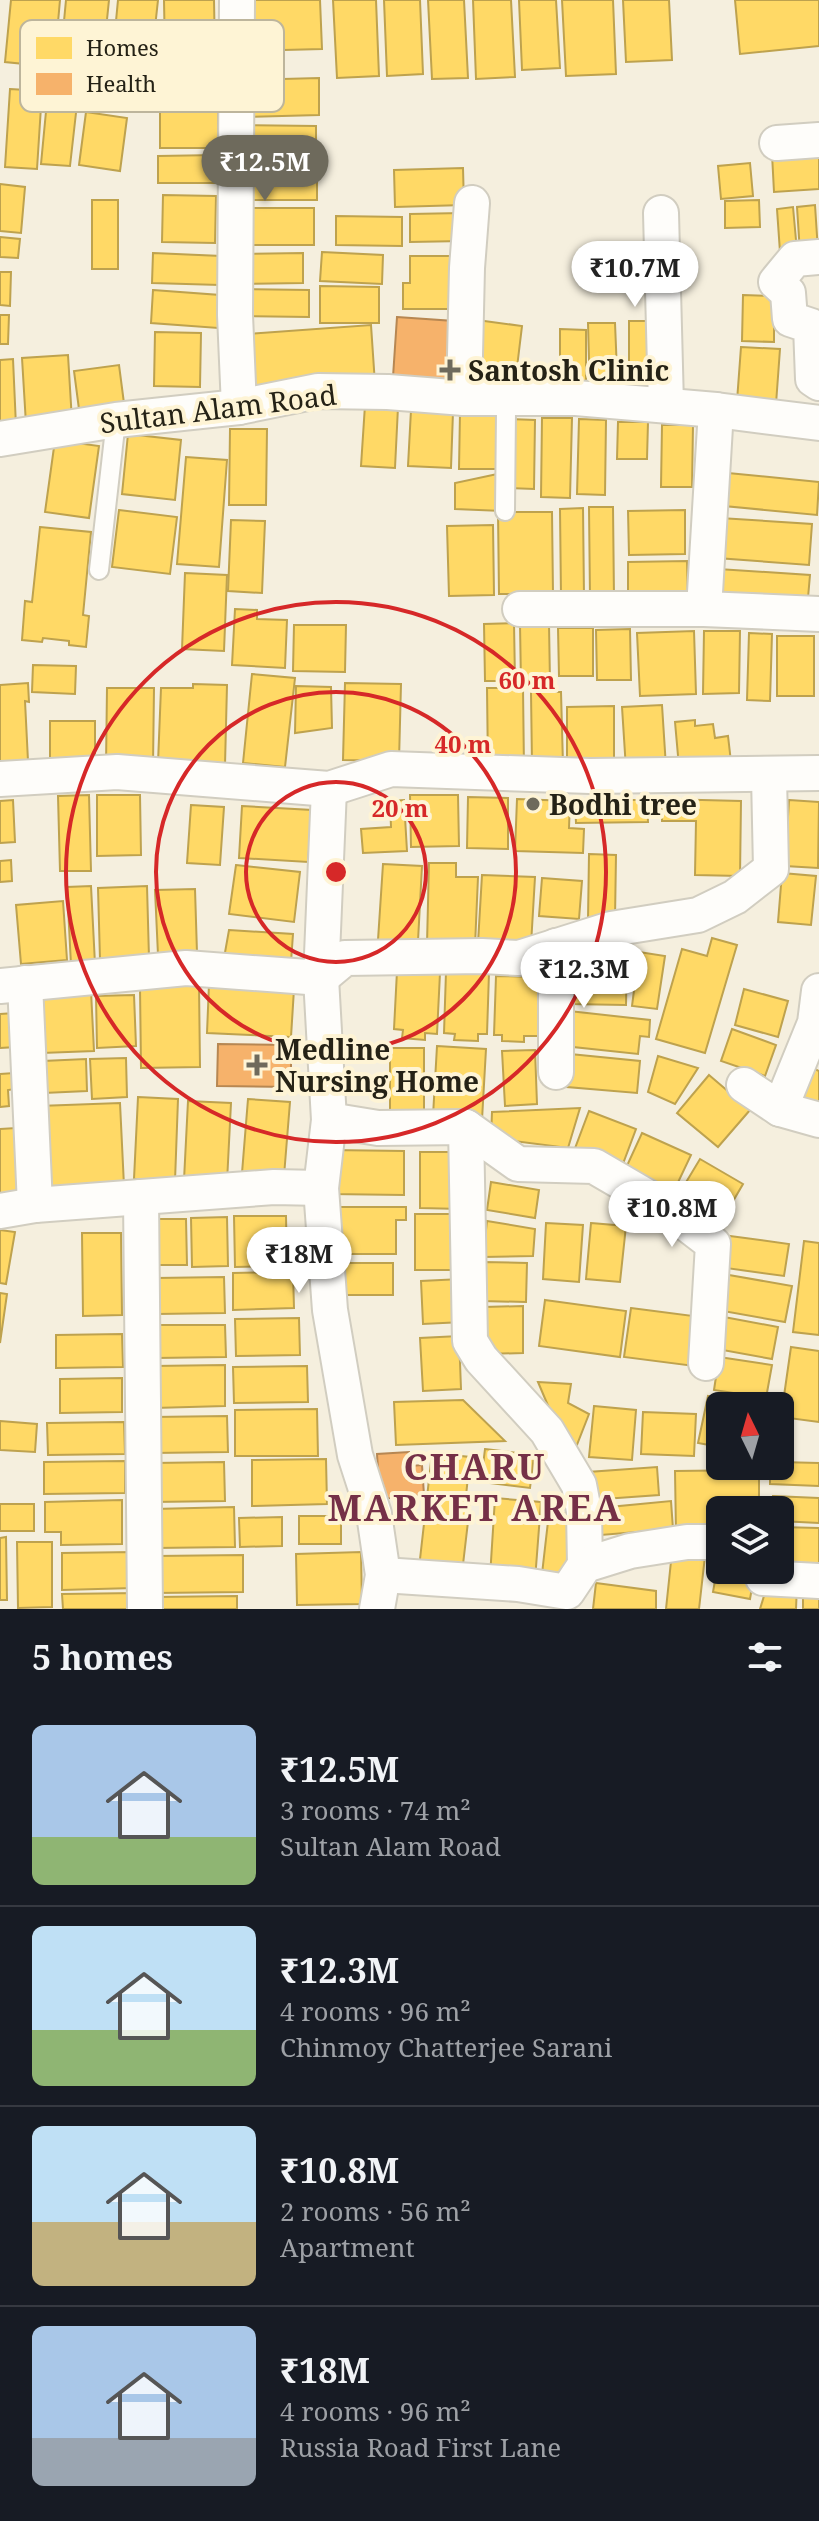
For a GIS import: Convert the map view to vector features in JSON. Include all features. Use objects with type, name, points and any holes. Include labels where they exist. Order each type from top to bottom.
[{"type":"street","points":[[237,0],[237,20]]},
{"type":"street","points":[[236,112],[235,315],[239,407]]},
{"type":"street","points":[[777,143],[819,140]]},
{"type":"street","points":[[464,398],[472,203]]},
{"type":"street","points":[[661,213],[666,405]]},
{"type":"street","points":[[819,257],[795,259],[776,282],[788,293],[790,319],[811,326],[813,379],[819,383]]},
{"type":"street","name":"Sultan Alam Road","points":[[0,439],[116,420],[239,407],[318,391],[464,398],[576,398],[819,423]]},
{"type":"street","points":[[704,609],[716,410]]},
{"type":"street","points":[[520,609],[704,609],[819,614]]},
{"type":"street","points":[[0,779],[117,772],[329,789],[391,769],[590,776],[819,773]]},
{"type":"street","points":[[35,1205],[12,984],[186,968],[321,978],[345,958],[519,958],[611,929],[698,915],[735,897],[771,869],[769,776]]},
{"type":"street","points":[[329,789],[321,978],[329,1120],[321,1188],[330,1310],[355,1455],[374,1514],[383,1575],[377,1609]]},
{"type":"street","points":[[556,946],[556,1072]]},
{"type":"street","points":[[780,1109],[815,1023],[819,991]]},
{"type":"street","points":[[744,1085],[780,1109],[819,1120]]},
{"type":"street","points":[[329,1120],[378,1128],[466,1127],[518,1164],[594,1166],[666,1208],[713,1244],[706,1363]]},
{"type":"street","points":[[383,1575],[518,1584],[567,1592],[585,1565],[584,1511],[579,1485],[547,1431],[481,1359],[470,1341],[466,1127]]},
{"type":"street","points":[[0,1211],[35,1205],[274,1187],[321,1188]]},
{"type":"street","points":[[141,1197],[145,1609]]},
{"type":"street","points":[[585,1565],[630,1551],[706,1542]]},
{"type":"street","points":[[794,1580],[819,1581]]},
{"type":"lane","points":[[505,511],[506,412],[510,399]]},
{"type":"lane","points":[[99,570],[116,420]]},
{"type":"building: Homes","points":[[11,0],[60,0],[58,20],[20,20],[20,64],[5,62]]},
{"type":"building: Homes","points":[[66,0],[109,0],[107,20],[64,20]]},
{"type":"building: Homes","points":[[118,0],[158,0],[156,20],[116,20]]},
{"type":"building: Homes","points":[[164,0],[214,0],[214,20],[164,20]]},
{"type":"building: Homes","points":[[240,0],[320,0],[322,49],[284,50],[284,20],[240,20]]},
{"type":"building: Homes","points":[[333,0],[376,0],[379,76],[337,78]]},
{"type":"building: Homes","points":[[384,0],[420,0],[423,74],[387,76]]},
{"type":"building: Homes","points":[[428,0],[464,0],[468,78],[432,79]]},
{"type":"building: Homes","points":[[473,0],[511,0],[515,77],[476,79]]},
{"type":"building: Homes","points":[[519,0],[556,0],[560,68],[522,70]]},
{"type":"building: Homes","points":[[562,0],[613,0],[616,74],[566,76]]},
{"type":"building: Homes","points":[[623,0],[669,0],[672,60],[626,62]]},
{"type":"building: Homes","points":[[735,0],[819,0],[819,46],[740,54]]},
{"type":"building: Homes","points":[[319,78],[319,115],[243,117],[243,112],[284,112],[284,79]]},
{"type":"building: Homes","points":[[10,89],[20,90],[20,112],[41,112],[37,169],[5,167]]},
{"type":"building: Homes","points":[[46,112],[76,112],[70,166],[41,164]]},
{"type":"building: Homes","points":[[86,112],[127,118],[120,171],[79,165]]},
{"type":"building: Homes","points":[[160,112],[218,112],[218,148],[160,148]]},
{"type":"building: Homes","points":[[244,125],[316,126],[316,163],[242,161]]},
{"type":"building: Homes","points":[[819,152],[819,189],[774,192],[772,154]]},
{"type":"building: Homes","points":[[217,155],[217,183],[158,183],[158,156]]},
{"type":"building: Homes","points":[[750,163],[753,196],[721,199],[718,166]]},
{"type":"building: Homes","points":[[317,168],[317,200],[244,200],[243,169]]},
{"type":"building: Homes","points":[[463,168],[464,205],[395,207],[394,170]]},
{"type":"building: Homes","points":[[0,184],[25,187],[21,233],[0,231]]},
{"type":"building: Homes","points":[[163,195],[216,196],[215,243],[162,242]]},
{"type":"building: Homes","points":[[92,200],[118,200],[118,269],[92,269]]},
{"type":"building: Homes","points":[[759,200],[760,227],[725,228],[725,201]]},
{"type":"building: Homes","points":[[815,205],[818,251],[800,253],[797,207]]},
{"type":"building: Homes","points":[[793,207],[797,251],[780,252],[777,209]]},
{"type":"building: Homes","points":[[244,208],[314,208],[314,245],[243,245]]},
{"type":"building: Homes","points":[[462,213],[463,241],[410,242],[410,214]]},
{"type":"building: Homes","points":[[336,216],[402,217],[402,246],[336,245]]},
{"type":"building: Homes","points":[[0,237],[20,239],[18,258],[0,257]]},
{"type":"building: Homes","points":[[322,252],[383,255],[382,284],[320,281]]},
{"type":"building: Homes","points":[[614,252],[653,252],[653,284],[614,285]]},
{"type":"building: Homes","points":[[153,253],[221,256],[220,285],[152,283]]},
{"type":"building: Homes","points":[[303,253],[303,283],[243,284],[243,254]]},
{"type":"building: Homes","points":[[410,256],[456,256],[456,309],[403,309],[403,283],[410,283]]},
{"type":"building: Homes","points":[[0,272],[11,272],[10,306],[0,305]]},
{"type":"building: Homes","points":[[320,286],[379,287],[379,323],[320,323]]},
{"type":"building: Homes","points":[[245,289],[309,290],[309,317],[245,316]]},
{"type":"building: Homes","points":[[153,290],[220,295],[218,328],[151,323]]},
{"type":"building: Homes","points":[[743,295],[774,296],[774,342],[742,341]]},
{"type":"building: Homes","points":[[0,315],[9,315],[8,344],[0,344]]},
{"type":"building: Homes","points":[[477,320],[522,326],[515,384],[470,379]]},
{"type":"building: Homes","points":[[629,321],[656,321],[657,393],[629,393]]},
{"type":"building: Homes","points":[[588,323],[615,323],[618,396],[590,397]]},
{"type":"building: Homes","points":[[371,325],[375,384],[251,391],[248,334]]},
{"type":"building: Homes","points":[[560,329],[586,330],[586,394],[560,394]]},
{"type":"building: Homes","points":[[155,332],[201,333],[200,387],[154,386]]},
{"type":"building: Homes","points":[[741,347],[780,349],[776,404],[737,401]]},
{"type":"building: Homes","points":[[68,355],[72,421],[26,424],[22,358]]},
{"type":"building: Homes","points":[[13,359],[16,426],[0,427],[0,360]]},
{"type":"building: Homes","points":[[119,365],[125,411],[80,417],[74,371]]},
{"type":"building: Homes","points":[[365,405],[398,407],[395,468],[361,466]]},
{"type":"building: Homes","points":[[411,410],[453,412],[451,468],[408,466]]},
{"type":"building: Homes","points":[[460,413],[498,414],[497,469],[459,469]]},
{"type":"building: Homes","points":[[542,418],[572,418],[570,498],[541,497]]},
{"type":"building: Homes","points":[[509,419],[535,420],[534,489],[507,488]]},
{"type":"building: Homes","points":[[579,419],[606,420],[605,495],[577,494]]},
{"type":"building: Homes","points":[[618,422],[648,422],[647,459],[617,459]]},
{"type":"building: Homes","points":[[662,425],[693,425],[692,487],[661,487]]},
{"type":"building: Homes","points":[[230,429],[267,429],[266,505],[229,505]]},
{"type":"building: Homes","points":[[128,434],[181,440],[175,500],[122,494]]},
{"type":"building: Homes","points":[[55,440],[99,446],[89,518],[45,512]]},
{"type":"building: Homes","points":[[186,457],[227,460],[219,567],[177,564]]},
{"type":"building: Homes","points":[[502,473],[502,511],[455,509],[455,483]]},
{"type":"building: Homes","points":[[728,473],[819,482],[817,515],[724,506]]},
{"type":"building: Homes","points":[[589,507],[613,507],[614,598],[590,598]]},
{"type":"building: Homes","points":[[583,508],[584,597],[561,597],[560,509]]},
{"type":"building: Homes","points":[[119,510],[177,517],[170,574],[112,567]]},
{"type":"building: Homes","points":[[685,510],[685,554],[629,555],[628,511]]},
{"type":"building: Homes","points":[[498,512],[552,512],[553,594],[499,594]]},
{"type":"building: Homes","points":[[720,518],[812,524],[809,565],[717,558]]},
{"type":"building: Homes","points":[[231,520],[265,521],[262,593],[228,591]]},
{"type":"building: Homes","points":[[493,525],[494,595],[449,596],[447,526]]},
{"type":"building: Homes","points":[[40,527],[91,532],[83,615],[89,616],[86,647],[43,638],[42,642],[22,640],[25,601],[32,602]]},
{"type":"building: Homes","points":[[687,561],[688,600],[628,602],[628,562]]},
{"type":"building: Homes","points":[[718,569],[810,575],[807,609],[715,603]]},
{"type":"building: Homes","points":[[185,573],[227,575],[224,651],[182,649]]},
{"type":"building: Homes","points":[[235,609],[257,610],[257,619],[287,620],[285,668],[232,665]]},
{"type":"building: Homes","points":[[514,623],[515,681],[485,681],[484,624]]},
{"type":"building: Homes","points":[[520,624],[549,624],[550,683],[521,684]]},
{"type":"building: Homes","points":[[294,625],[346,625],[345,672],[293,671]]},
{"type":"building: Homes","points":[[558,628],[593,628],[593,676],[559,676]]},
{"type":"building: Homes","points":[[630,629],[631,680],[597,680],[596,630]]},
{"type":"building: Homes","points":[[694,631],[696,694],[640,696],[637,633]]},
{"type":"building: Homes","points":[[704,631],[740,631],[739,693],[703,694]]},
{"type":"building: Homes","points":[[749,633],[772,634],[770,701],[747,700]]},
{"type":"building: Homes","points":[[777,636],[814,636],[814,696],[777,696]]},
{"type":"building: Homes","points":[[33,665],[76,666],[75,694],[32,692]]},
{"type":"building: Homes","points":[[252,674],[295,678],[285,767],[243,763]]},
{"type":"building: Homes","points":[[28,683],[29,702],[25,701],[28,761],[0,763],[0,685]]},
{"type":"building: Homes","points":[[345,683],[401,684],[399,761],[343,760]]},
{"type":"building: Homes","points":[[193,684],[227,685],[225,765],[158,763],[161,688],[193,688]]},
{"type":"building: Homes","points":[[296,686],[331,687],[332,728],[295,733]]},
{"type":"building: Homes","points":[[107,688],[154,688],[153,766],[106,765]]},
{"type":"building: Homes","points":[[487,688],[523,688],[524,768],[488,768]]},
{"type":"building: Homes","points":[[531,692],[561,692],[563,765],[532,765]]},
{"type":"building: Homes","points":[[662,705],[666,767],[626,769],[622,707]]},
{"type":"building: Homes","points":[[614,706],[614,766],[567,767],[567,707]]},
{"type":"building: Homes","points":[[695,720],[695,726],[713,724],[715,738],[728,736],[731,762],[679,767],[675,722]]},
{"type":"building: Homes","points":[[50,721],[95,721],[95,769],[50,769]]},
{"type":"building: Homes","points":[[89,795],[91,871],[60,871],[58,796]]},
{"type":"building: Homes","points":[[97,795],[140,795],[141,855],[97,856]]},
{"type":"building: Homes","points":[[410,795],[458,795],[459,846],[411,847]]},
{"type":"building: Homes","points":[[468,797],[508,798],[508,849],[467,848]]},
{"type":"building: Homes","points":[[517,799],[570,801],[569,828],[584,829],[583,853],[515,851]]},
{"type":"building: Homes","points":[[662,799],[741,801],[740,876],[695,875],[696,821],[662,821]]},
{"type":"building: Homes","points":[[13,800],[15,842],[0,843],[0,801]]},
{"type":"building: Homes","points":[[404,800],[407,851],[363,853],[361,829],[391,827],[390,801]]},
{"type":"building: Homes","points":[[575,800],[647,800],[648,822],[576,823]]},
{"type":"building: Homes","points":[[789,800],[819,802],[818,868],[785,866]]},
{"type":"building: Homes","points":[[191,805],[224,807],[220,865],[187,863]]},
{"type":"building: Homes","points":[[242,806],[312,810],[308,862],[239,858]]},
{"type":"building: Homes","points":[[589,854],[616,855],[615,919],[588,919]]},
{"type":"building: Homes","points":[[11,860],[12,881],[0,882],[0,861]]},
{"type":"building: Homes","points":[[429,863],[456,863],[456,877],[478,877],[475,946],[427,944]]},
{"type":"building: Homes","points":[[383,864],[422,866],[418,941],[378,940]]},
{"type":"building: Homes","points":[[236,865],[300,872],[294,922],[229,914]]},
{"type":"building: Homes","points":[[782,873],[816,876],[811,925],[778,922]]},
{"type":"building: Homes","points":[[482,875],[535,877],[531,945],[478,943]]},
{"type":"building: Homes","points":[[542,878],[582,881],[579,919],[539,916]]},
{"type":"building: Homes","points":[[91,886],[95,964],[71,965],[67,887]]},
{"type":"building: Homes","points":[[147,886],[149,958],[100,959],[98,888]]},
{"type":"building: Homes","points":[[195,889],[197,953],[158,955],[155,890]]},
{"type":"building: Homes","points":[[63,901],[67,960],[21,964],[16,905]]},
{"type":"building: Homes","points":[[229,930],[293,934],[291,962],[224,958]]},
{"type":"building: Homes","points":[[712,938],[737,945],[705,1053],[656,1039],[682,949],[707,956]]},
{"type":"building: Homes","points":[[571,952],[627,953],[626,1005],[570,1004]]},
{"type":"building: Homes","points":[[639,952],[665,956],[657,1009],[632,1006]]},
{"type":"building: Homes","points":[[397,971],[440,973],[437,1034],[425,1033],[425,1040],[402,1038],[403,1030],[394,1029]]},
{"type":"building: Homes","points":[[446,972],[489,973],[487,1034],[478,1034],[478,1041],[454,1040],[455,1034],[444,1033]]},
{"type":"building: Homes","points":[[496,976],[540,977],[538,1036],[524,1036],[524,1042],[502,1041],[502,1035],[494,1035]]},
{"type":"building: Homes","points":[[209,984],[294,989],[291,1037],[207,1033]]},
{"type":"building: Homes","points":[[199,985],[200,1067],[141,1068],[140,987]]},
{"type":"building: Homes","points":[[744,989],[788,1001],[778,1037],[735,1025]]},
{"type":"building: Homes","points":[[91,991],[94,1051],[42,1053],[40,993]]},
{"type":"building: Homes","points":[[134,995],[136,1046],[97,1048],[96,996]]},
{"type":"building: Homes","points":[[569,1011],[650,1020],[649,1037],[640,1036],[638,1054],[564,1046]]},
{"type":"building: Homes","points":[[14,1013],[16,1047],[0,1048],[0,1014]]},
{"type":"building: Homes","points":[[732,1029],[776,1045],[765,1076],[721,1061]]},
{"type":"building: Homes","points":[[437,1046],[486,1049],[482,1120],[433,1116]]},
{"type":"building: Homes","points":[[390,1048],[424,1048],[424,1120],[390,1120]]},
{"type":"building: Homes","points":[[535,1050],[537,1104],[505,1106],[502,1051]]},
{"type":"building: Homes","points":[[570,1054],[640,1061],[637,1093],[567,1087]]},
{"type":"building: Homes","points":[[658,1056],[698,1068],[675,1104],[648,1092]]},
{"type":"building: Homes","points":[[126,1058],[127,1097],[92,1099],[90,1059]]},
{"type":"building: Homes","points":[[86,1059],[87,1091],[44,1093],[43,1061]]},
{"type":"building: Homes","points":[[807,1065],[819,1071],[819,1109],[798,1098]]},
{"type":"building: Homes","points":[[14,1073],[15,1089],[8,1090],[9,1106],[0,1107],[0,1074]]},
{"type":"building: Homes","points":[[709,1075],[750,1110],[718,1147],[677,1113]]},
{"type":"building: Homes","points":[[138,1097],[178,1099],[175,1181],[134,1179]]},
{"type":"building: Homes","points":[[248,1099],[290,1102],[284,1176],[242,1173]]},
{"type":"building: Homes","points":[[188,1101],[231,1103],[227,1182],[184,1180]]},
{"type":"building: Homes","points":[[120,1103],[124,1186],[42,1189],[39,1106]]},
{"type":"building: Homes","points":[[580,1108],[568,1148],[491,1138],[492,1112]]},
{"type":"building: Homes","points":[[589,1111],[636,1129],[621,1169],[574,1151]]},
{"type":"building: Homes","points":[[16,1128],[19,1196],[0,1197],[0,1129]]},
{"type":"building: Homes","points":[[642,1133],[691,1155],[673,1193],[625,1170]]},
{"type":"building: Homes","points":[[330,1150],[404,1151],[404,1195],[330,1194]]},
{"type":"building: Homes","points":[[420,1152],[461,1152],[461,1209],[420,1208]]},
{"type":"building: Homes","points":[[700,1159],[743,1184],[722,1220],[679,1194]]},
{"type":"building: Homes","points":[[491,1182],[539,1190],[535,1218],[487,1210]]},
{"type":"building: Homes","points":[[335,1207],[406,1207],[406,1220],[396,1220],[396,1254],[334,1254]]},
{"type":"building: Homes","points":[[415,1214],[461,1214],[460,1270],[415,1270]]},
{"type":"building: Homes","points":[[234,1216],[286,1216],[287,1266],[235,1267]]},
{"type":"building: Homes","points":[[227,1217],[228,1266],[192,1267],[191,1218]]},
{"type":"building: Homes","points":[[155,1219],[186,1219],[187,1265],[155,1265]]},
{"type":"building: Homes","points":[[487,1221],[535,1229],[533,1256],[483,1257]]},
{"type":"building: Homes","points":[[546,1223],[583,1225],[579,1282],[543,1279]]},
{"type":"building: Homes","points":[[591,1223],[626,1226],[620,1282],[586,1279]]},
{"type":"building: Homes","points":[[0,1230],[15,1232],[6,1284],[0,1283]]},
{"type":"building: Homes","points":[[82,1233],[121,1233],[122,1315],[83,1316]]},
{"type":"building: Homes","points":[[730,1236],[789,1244],[784,1276],[726,1268]]},
{"type":"building: Homes","points":[[804,1241],[819,1243],[819,1335],[793,1332]]},
{"type":"building: Homes","points":[[482,1262],[527,1263],[526,1302],[482,1301]]},
{"type":"building: Homes","points":[[342,1263],[393,1263],[393,1295],[341,1295]]},
{"type":"building: Homes","points":[[293,1272],[294,1308],[233,1310],[233,1273]]},
{"type":"building: Homes","points":[[729,1275],[792,1286],[785,1322],[723,1311]]},
{"type":"building: Homes","points":[[224,1277],[225,1313],[157,1314],[156,1278]]},
{"type":"building: Homes","points":[[461,1279],[463,1322],[423,1324],[421,1281]]},
{"type":"building: Homes","points":[[0,1293],[7,1294],[0,1343]]},
{"type":"building: Homes","points":[[545,1300],[626,1311],[620,1357],[539,1346]]},
{"type":"building: Homes","points":[[523,1306],[523,1353],[484,1354],[484,1307]]},
{"type":"building: Homes","points":[[631,1308],[701,1317],[694,1366],[624,1357]]},
{"type":"building: Homes","points":[[724,1317],[778,1327],[772,1359],[717,1349]]},
{"type":"building: Homes","points":[[299,1318],[300,1355],[236,1356],[235,1319]]},
{"type":"building: Homes","points":[[155,1325],[225,1325],[226,1357],[156,1358]]},
{"type":"building: Homes","points":[[122,1334],[123,1367],[56,1368],[56,1335]]},
{"type":"building: Homes","points":[[459,1336],[461,1389],[423,1391],[420,1338]]},
{"type":"building: Homes","points":[[791,1347],[819,1351],[819,1422],[794,1419],[794,1392],[785,1392]]},
{"type":"building: Homes","points":[[719,1357],[772,1365],[767,1392],[714,1390]]},
{"type":"building: Homes","points":[[225,1365],[225,1406],[154,1408],[153,1366]]},
{"type":"building: Homes","points":[[307,1366],[308,1402],[234,1403],[233,1367]]},
{"type":"building: Homes","points":[[122,1378],[122,1412],[60,1413],[60,1379]]},
{"type":"building: Homes","points":[[538,1382],[571,1384],[568,1403],[589,1414],[571,1460]]},
{"type":"building: Homes","points":[[463,1400],[505,1441],[396,1445],[394,1402]]},
{"type":"building: Homes","points":[[706,1405],[706,1444],[698,1443]]},
{"type":"building: Homes","points":[[594,1406],[636,1410],[632,1460],[589,1457]]},
{"type":"building: Homes","points":[[317,1409],[318,1456],[235,1456],[235,1410]]},
{"type":"building: Homes","points":[[643,1412],[696,1414],[694,1456],[641,1454]]},
{"type":"building: Homes","points":[[227,1416],[228,1452],[153,1453],[153,1417]]},
{"type":"building: Homes","points":[[0,1421],[37,1424],[35,1452],[0,1450]]},
{"type":"building: Homes","points":[[124,1422],[125,1454],[48,1455],[47,1423]]},
{"type":"building: Homes","points":[[485,1449],[534,1455],[530,1488],[481,1482]]},
{"type":"building: Homes","points":[[432,1453],[470,1457],[466,1496],[471,1496],[462,1573],[419,1568]]},
{"type":"building: Homes","points":[[326,1459],[327,1504],[252,1506],[252,1460]]},
{"type":"building: Homes","points":[[125,1461],[125,1493],[44,1494],[44,1462]]},
{"type":"building: Homes","points":[[224,1462],[225,1501],[153,1502],[153,1463]]},
{"type":"building: Homes","points":[[794,1462],[819,1463],[819,1486],[770,1484],[770,1480],[794,1480]]},
{"type":"building: Homes","points":[[657,1467],[659,1495],[590,1500],[588,1472]]},
{"type":"building: Homes","points":[[675,1471],[706,1471],[706,1480],[759,1480],[759,1496],[706,1496],[706,1533],[676,1534]]},
{"type":"building: Homes","points":[[794,1497],[819,1498],[819,1523],[794,1522]]},
{"type":"building: Homes","points":[[495,1498],[541,1502],[535,1580],[490,1577]]},
{"type":"building: Homes","points":[[122,1500],[122,1544],[61,1545],[61,1532],[45,1532],[45,1502]]},
{"type":"building: Homes","points":[[671,1501],[673,1529],[601,1535],[599,1508]]},
{"type":"building: Homes","points":[[0,1504],[34,1504],[34,1531],[0,1531]]},
{"type":"building: Homes","points":[[550,1504],[577,1521],[573,1577],[542,1574]]},
{"type":"building: Homes","points":[[234,1507],[235,1547],[155,1548],[154,1509]]},
{"type":"building: Homes","points":[[299,1516],[341,1516],[341,1544],[299,1544]]},
{"type":"building: Homes","points":[[282,1517],[282,1546],[240,1547],[239,1518]]},
{"type":"building: Homes","points":[[794,1527],[819,1528],[819,1577],[794,1573]]},
{"type":"building: Homes","points":[[6,1537],[7,1600],[0,1600],[0,1538]]},
{"type":"building: Homes","points":[[17,1542],[52,1542],[52,1607],[18,1608]]},
{"type":"building: Homes","points":[[134,1552],[134,1588],[62,1590],[62,1553]]},
{"type":"building: Homes","points":[[361,1552],[362,1604],[297,1605],[296,1554]]},
{"type":"building: Homes","points":[[672,1552],[705,1556],[699,1609],[666,1609]]},
{"type":"building: Homes","points":[[243,1555],[243,1592],[156,1593],[156,1556]]},
{"type":"building: Homes","points":[[596,1583],[656,1591],[656,1609],[593,1609]]},
{"type":"building: Homes","points":[[714,1584],[753,1584],[750,1599],[713,1592]]},
{"type":"building: Homes","points":[[768,1584],[797,1585],[796,1609],[760,1609]]},
{"type":"building: Homes","points":[[803,1585],[819,1585],[819,1609],[803,1609]]},
{"type":"building: Homes","points":[[137,1593],[137,1609],[63,1609],[62,1594]]},
{"type":"building: Homes","points":[[237,1596],[237,1609],[155,1609],[155,1597]]},
{"type":"building: Health","points":[[397,317],[454,321],[449,381],[393,377]]},
{"type":"building: Health","points":[[218,1044],[291,1045],[291,1087],[217,1086]]},
{"type":"building: Health","points":[[409,1452],[411,1466],[422,1465],[424,1495],[380,1499],[377,1454]]},
{"type":"place","name":"Santosh Clinic","points":[[450,370]]},
{"type":"place","name":"Bodhi tree","points":[[533,804]]},
{"type":"place","name":"Medline Nursing Home","points":[[257,1065]]},
{"type":"district","name":"CHARU MARKET AREA","points":[[475,1486]]}]
